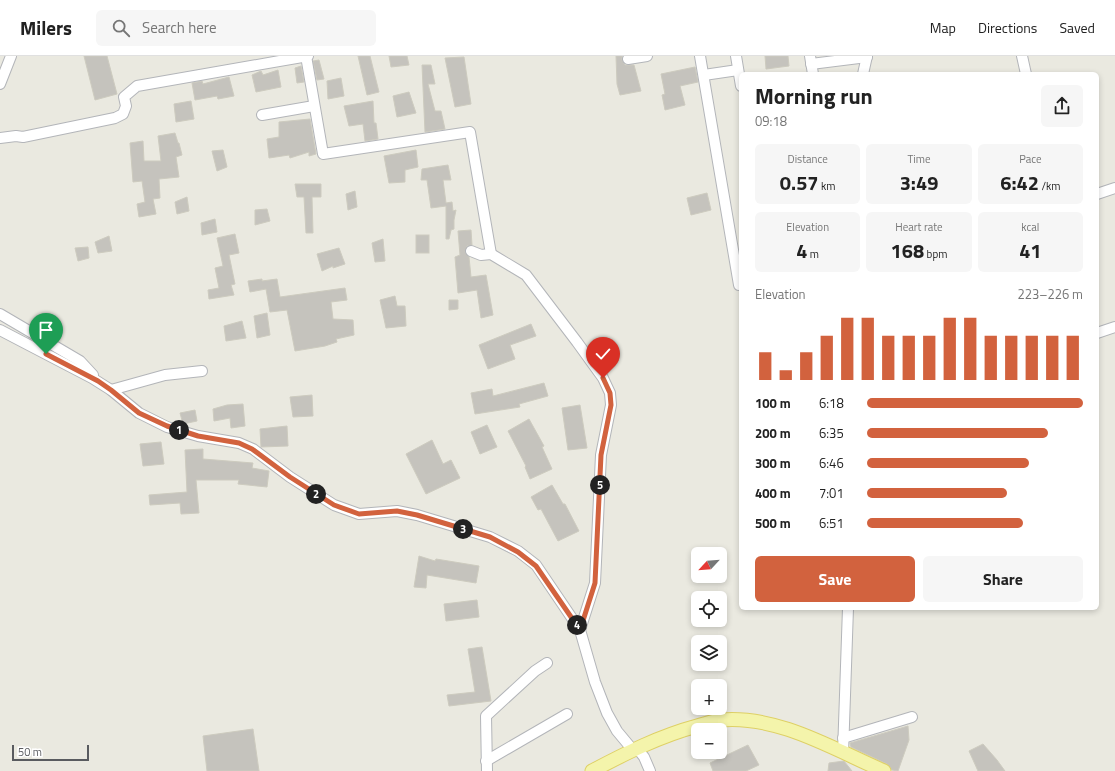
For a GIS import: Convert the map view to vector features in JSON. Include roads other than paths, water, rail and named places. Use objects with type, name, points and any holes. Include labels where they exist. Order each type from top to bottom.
[{"type":"main road","points":[[592,771],[632,750],[677,731],[720,720],[756,721],[798,733],[884,771]]},
{"type":"street","points":[[0,84],[10,56]]},
{"type":"street","points":[[0,138],[16,136],[23,137],[115,118],[123,114],[126,106],[124,97],[137,86],[307,56],[323,154],[470,132],[491,254]]},
{"type":"street","points":[[628,59],[647,56]]},
{"type":"street","points":[[700,56],[739,285]]},
{"type":"street","points":[[736,56],[739,75]]},
{"type":"street","points":[[1022,56],[1026,72]]},
{"type":"street","points":[[811,65],[867,57],[863,72]]},
{"type":"street","points":[[704,75],[738,70]]},
{"type":"street","points":[[262,115],[314,106]]},
{"type":"street","points":[[1099,193],[1115,188]]},
{"type":"street","points":[[471,250],[481,255],[491,254],[526,275],[578,342],[603,378],[610,393],[611,405],[601,455],[595,583],[580,630]]},
{"type":"street","points":[[0,314],[80,361],[98,381]]},
{"type":"street","points":[[1099,332],[1115,327]]},
{"type":"street","points":[[0,330],[98,381],[139,413],[167,426],[198,436],[239,443],[252,449],[290,477],[334,505],[359,514],[397,511],[417,515],[490,537],[511,548],[536,566],[580,630],[595,682],[606,713],[617,731],[632,750],[640,752],[644,757],[650,771]]},
{"type":"street","points":[[111,390],[165,376],[202,371]]},
{"type":"street","points":[[843,753],[848,610]]},
{"type":"street","points":[[487,766],[486,716],[535,670],[547,663]]},
{"type":"street","points":[[487,766],[567,714]]},
{"type":"street","points":[[843,738],[912,717]]}]
